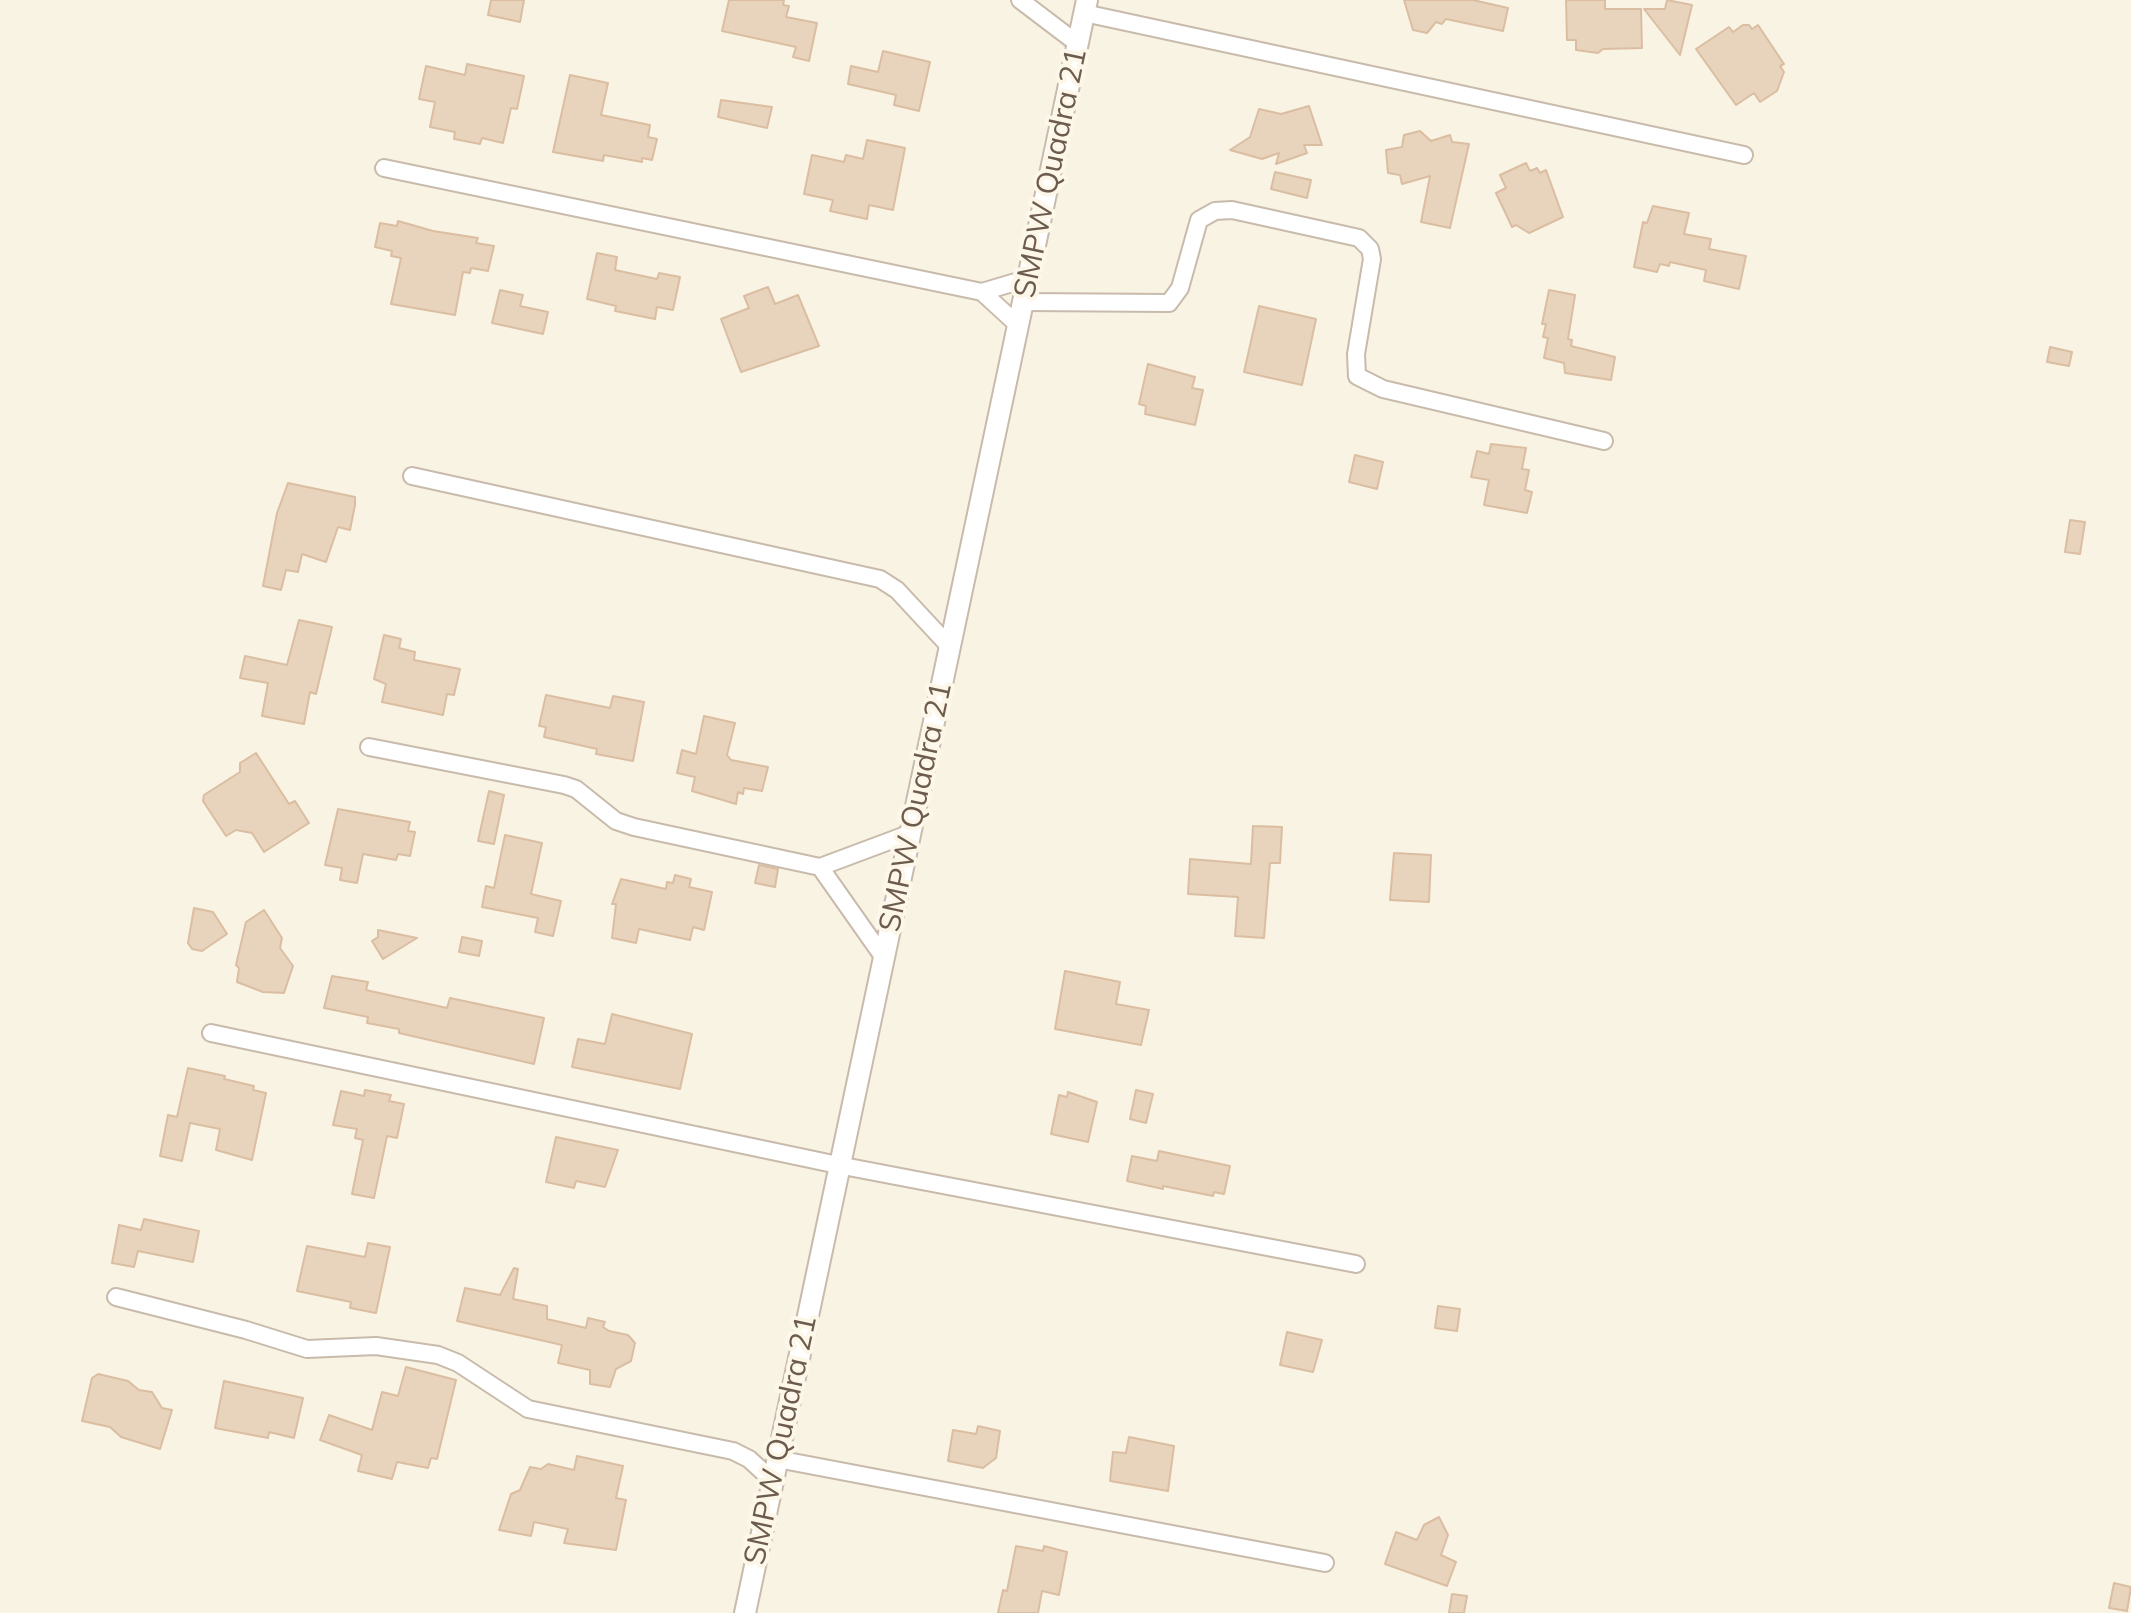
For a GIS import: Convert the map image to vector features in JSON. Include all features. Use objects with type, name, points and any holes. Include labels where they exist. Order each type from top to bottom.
[{"type":"street","points":[[1020,0],[1078,44]]},
{"type":"street","points":[[1086,6],[1744,155]]},
{"type":"street","name":"SMPW Quadra 21","points":[[745,1613],[1086,6]]},
{"type":"street","points":[[384,168],[982,292],[1029,278]]},
{"type":"street","points":[[1024,302],[1169,303],[1180,288],[1199,220],[1215,211],[1232,210],[1359,238],[1370,249],[1372,259],[1356,354],[1357,376],[1383,389],[1604,441]]},
{"type":"street","points":[[982,292],[1019,326]]},
{"type":"street","points":[[412,476],[880,579],[897,590],[950,647]]},
{"type":"street","points":[[369,747],[564,785],[576,789],[616,821],[634,827],[820,867],[911,833]]},
{"type":"street","points":[[820,867],[884,958]]},
{"type":"street","points":[[211,1033],[838,1165],[1356,1264]]},
{"type":"street","points":[[116,1297],[307,1349],[376,1346],[438,1355],[458,1363],[528,1409],[733,1451],[761,1468],[772,1480]]},
{"type":"street","points":[[777,1459],[1325,1563]]},
{"type":"building","points":[[491,0],[524,0],[520,22],[488,15]]},
{"type":"building","points":[[729,0],[784,0],[783,5],[789,6],[786,17],[817,23],[809,61],[793,57],[796,47],[722,31]]},
{"type":"building","points":[[1404,0],[1473,0],[1508,8],[1503,31],[1446,19],[1442,24],[1436,22],[1427,33],[1413,30]]},
{"type":"building","points":[[1566,0],[1605,0],[1605,9],[1641,9],[1642,48],[1603,49],[1598,53],[1576,50],[1576,40],[1567,40]]},
{"type":"building","points":[[1667,0],[1692,5],[1680,55],[1644,9],[1665,9]]},
{"type":"building","points":[[1743,25],[1749,25],[1752,29],[1758,25],[1784,64],[1780,66],[1784,72],[1777,91],[1760,102],[1754,93],[1736,105],[1696,49],[1729,27],[1733,32]]},
{"type":"building","points":[[883,51],[930,62],[919,111],[894,105],[896,95],[848,84],[851,66],[878,72]]},
{"type":"building","points":[[467,64],[524,76],[517,109],[511,108],[503,143],[482,138],[480,144],[454,139],[455,132],[430,127],[435,102],[419,99],[426,66],[465,75]]},
{"type":"building","points":[[570,75],[608,83],[601,115],[650,125],[648,137],[657,139],[652,160],[642,158],[642,162],[604,155],[603,161],[553,152]]},
{"type":"building","points":[[721,100],[772,107],[767,128],[718,117]]},
{"type":"building","points":[[1309,106],[1322,145],[1304,145],[1307,153],[1276,164],[1279,153],[1262,159],[1230,150],[1250,137],[1259,109],[1281,114]]},
{"type":"building","points":[[1420,131],[1431,141],[1450,135],[1452,142],[1469,144],[1450,228],[1421,222],[1430,176],[1402,184],[1400,175],[1388,173],[1386,150],[1402,147],[1404,135]]},
{"type":"building","points":[[867,140],[905,148],[893,210],[869,205],[867,219],[830,211],[833,200],[804,194],[812,155],[844,162],[846,155],[863,159]]},
{"type":"building","points":[[1526,163],[1530,171],[1537,168],[1540,173],[1546,170],[1563,217],[1529,233],[1516,225],[1512,227],[1496,193],[1506,188],[1500,175]]},
{"type":"building","points":[[1275,172],[1311,180],[1307,198],[1271,189]]},
{"type":"building","points":[[1653,206],[1689,213],[1684,234],[1711,239],[1709,249],[1746,256],[1739,289],[1704,281],[1706,270],[1670,262],[1669,266],[1660,264],[1657,272],[1634,267],[1643,222],[1647,223]]},
{"type":"building","points":[[398,221],[433,231],[478,238],[476,243],[494,246],[488,271],[471,268],[470,273],[463,272],[455,315],[391,304],[401,258],[391,256],[392,251],[375,247],[380,223],[397,226]]},
{"type":"building","points":[[597,253],[617,257],[615,270],[657,279],[659,273],[680,277],[673,310],[657,307],[655,319],[615,311],[616,306],[587,299]]},
{"type":"building","points":[[768,287],[775,304],[798,295],[819,346],[741,372],[721,319],[749,308],[744,296]]},
{"type":"building","points":[[500,290],[523,295],[520,306],[548,312],[543,334],[492,323]]},
{"type":"building","points":[[1549,290],[1575,295],[1568,339],[1572,340],[1571,346],[1615,357],[1611,380],[1565,373],[1564,363],[1544,358],[1548,338],[1543,337],[1546,324],[1542,324]]},
{"type":"building","points":[[1259,306],[1316,319],[1302,385],[1244,372]]},
{"type":"building","points":[[2050,347],[2072,352],[2069,366],[2047,362]]},
{"type":"building","points":[[1148,364],[1195,377],[1192,388],[1203,390],[1195,425],[1145,414],[1146,406],[1139,404]]},
{"type":"building","points":[[1491,444],[1526,448],[1522,469],[1529,470],[1525,490],[1532,492],[1527,513],[1484,505],[1489,480],[1471,477],[1477,451],[1489,454]]},
{"type":"building","points":[[1355,455],[1383,462],[1377,489],[1349,482]]},
{"type":"building","points":[[288,483],[355,497],[355,505],[350,530],[338,527],[326,562],[302,554],[298,572],[286,570],[281,590],[263,586],[277,513]]},
{"type":"building","points":[[2070,520],[2085,522],[2080,554],[2065,552]]},
{"type":"building","points":[[299,620],[332,627],[316,694],[310,692],[304,724],[262,716],[268,683],[240,678],[245,656],[287,665]]},
{"type":"building","points":[[384,635],[401,639],[399,648],[415,652],[414,660],[460,669],[454,695],[447,694],[443,715],[382,702],[386,684],[374,679]]},
{"type":"building","points":[[546,695],[610,708],[613,696],[644,702],[633,761],[596,754],[597,749],[544,737],[546,727],[539,726]]},
{"type":"building","points":[[704,716],[735,723],[727,755],[731,760],[768,767],[762,791],[744,788],[743,794],[738,792],[736,804],[692,791],[695,777],[677,773],[682,750],[696,754]]},
{"type":"building","points":[[256,753],[289,804],[295,801],[309,823],[264,852],[252,833],[236,830],[226,836],[203,801],[204,795],[240,772],[240,763]]},
{"type":"building","points":[[489,791],[504,795],[494,844],[478,841]]},
{"type":"building","points":[[338,809],[410,822],[408,831],[415,832],[410,856],[398,854],[396,860],[363,854],[357,883],[340,880],[342,868],[325,865]]},
{"type":"building","points":[[1253,826],[1282,827],[1280,863],[1270,863],[1264,938],[1235,936],[1238,897],[1188,894],[1190,859],[1251,864]]},
{"type":"building","points":[[505,835],[542,843],[531,894],[561,901],[553,936],[535,932],[538,918],[482,907],[486,886],[494,888]]},
{"type":"building","points":[[1394,853],[1431,855],[1429,902],[1390,900]]},
{"type":"building","points":[[759,865],[778,869],[775,887],[755,883]]},
{"type":"building","points":[[675,875],[691,879],[689,887],[712,892],[704,930],[693,927],[690,940],[639,929],[636,943],[612,938],[616,904],[612,904],[621,879],[666,889],[667,882],[673,883]]},
{"type":"building","points":[[194,908],[213,912],[227,934],[202,951],[192,949],[188,943]]},
{"type":"building","points":[[264,910],[282,938],[280,948],[293,966],[284,993],[263,992],[237,982],[239,968],[236,965],[246,922]]},
{"type":"building","points":[[378,930],[417,938],[383,959],[372,941],[378,937]]},
{"type":"building","points":[[462,937],[482,941],[479,956],[459,952]]},
{"type":"building","points":[[1065,971],[1120,982],[1116,1004],[1149,1010],[1141,1045],[1055,1029]]},
{"type":"building","points":[[332,976],[368,982],[366,990],[447,1008],[450,998],[544,1018],[534,1064],[399,1033],[399,1029],[367,1023],[368,1017],[324,1008]]},
{"type":"building","points":[[612,1014],[692,1034],[680,1089],[572,1067],[578,1039],[605,1044]]},
{"type":"building","points":[[188,1068],[225,1076],[224,1079],[254,1086],[253,1090],[266,1093],[252,1160],[216,1150],[220,1129],[190,1123],[182,1161],[160,1156],[168,1115],[177,1117]]},
{"type":"building","points":[[365,1090],[391,1095],[389,1101],[404,1104],[397,1138],[387,1136],[374,1198],[352,1194],[363,1140],[355,1138],[357,1129],[333,1125],[341,1091],[364,1096]]},
{"type":"building","points":[[1136,1090],[1153,1094],[1146,1123],[1130,1119]]},
{"type":"building","points":[[1068,1092],[1097,1102],[1088,1142],[1051,1134],[1059,1095],[1067,1097]]},
{"type":"building","points":[[556,1137],[618,1150],[605,1187],[576,1181],[574,1188],[546,1182]]},
{"type":"building","points":[[1159,1151],[1230,1166],[1224,1194],[1214,1192],[1213,1196],[1127,1181],[1132,1156],[1157,1161]]},
{"type":"building","points":[[144,1219],[199,1231],[193,1262],[138,1251],[134,1267],[112,1263],[119,1225],[141,1230]]},
{"type":"building","points":[[368,1243],[390,1247],[376,1313],[350,1308],[351,1302],[297,1291],[307,1246],[365,1257]]},
{"type":"building","points":[[514,1268],[518,1269],[513,1299],[547,1306],[547,1319],[586,1328],[588,1318],[605,1322],[603,1327],[628,1335],[635,1343],[631,1361],[616,1369],[610,1387],[590,1384],[590,1370],[558,1363],[562,1345],[457,1321],[465,1288],[500,1295]]},
{"type":"building","points":[[1438,1306],[1460,1309],[1457,1331],[1435,1328]]},
{"type":"building","points":[[1287,1332],[1322,1340],[1313,1372],[1280,1365]]},
{"type":"building","points":[[406,1367],[456,1380],[437,1459],[431,1458],[428,1468],[397,1462],[392,1479],[358,1471],[362,1455],[320,1440],[329,1415],[372,1430],[382,1392],[398,1396]]},
{"type":"building","points":[[98,1374],[128,1381],[139,1390],[152,1392],[162,1408],[172,1410],[160,1449],[121,1437],[110,1427],[82,1421],[92,1378]]},
{"type":"building","points":[[224,1381],[303,1398],[294,1438],[269,1432],[268,1438],[215,1428]]},
{"type":"building","points":[[978,1426],[1000,1431],[996,1458],[983,1468],[948,1461],[953,1430],[976,1434]]},
{"type":"building","points":[[1129,1437],[1174,1446],[1168,1491],[1110,1481],[1113,1452],[1126,1453]]},
{"type":"building","points":[[577,1456],[623,1466],[616,1498],[626,1500],[616,1550],[564,1543],[568,1529],[534,1522],[531,1536],[499,1530],[511,1494],[520,1490],[530,1467],[541,1469],[548,1464],[574,1470]]},
{"type":"building","points":[[1439,1517],[1448,1535],[1441,1555],[1456,1562],[1447,1586],[1385,1564],[1396,1532],[1417,1540],[1424,1525]]},
{"type":"building","points":[[1016,1546],[1043,1551],[1044,1546],[1067,1552],[1059,1595],[1042,1591],[1038,1613],[998,1613],[1003,1590],[1007,1591]]},
{"type":"building","points":[[2114,1583],[2131,1587],[2127,1611],[2109,1608]]},
{"type":"building","points":[[1452,1594],[1467,1596],[1464,1613],[1449,1613]]}]
